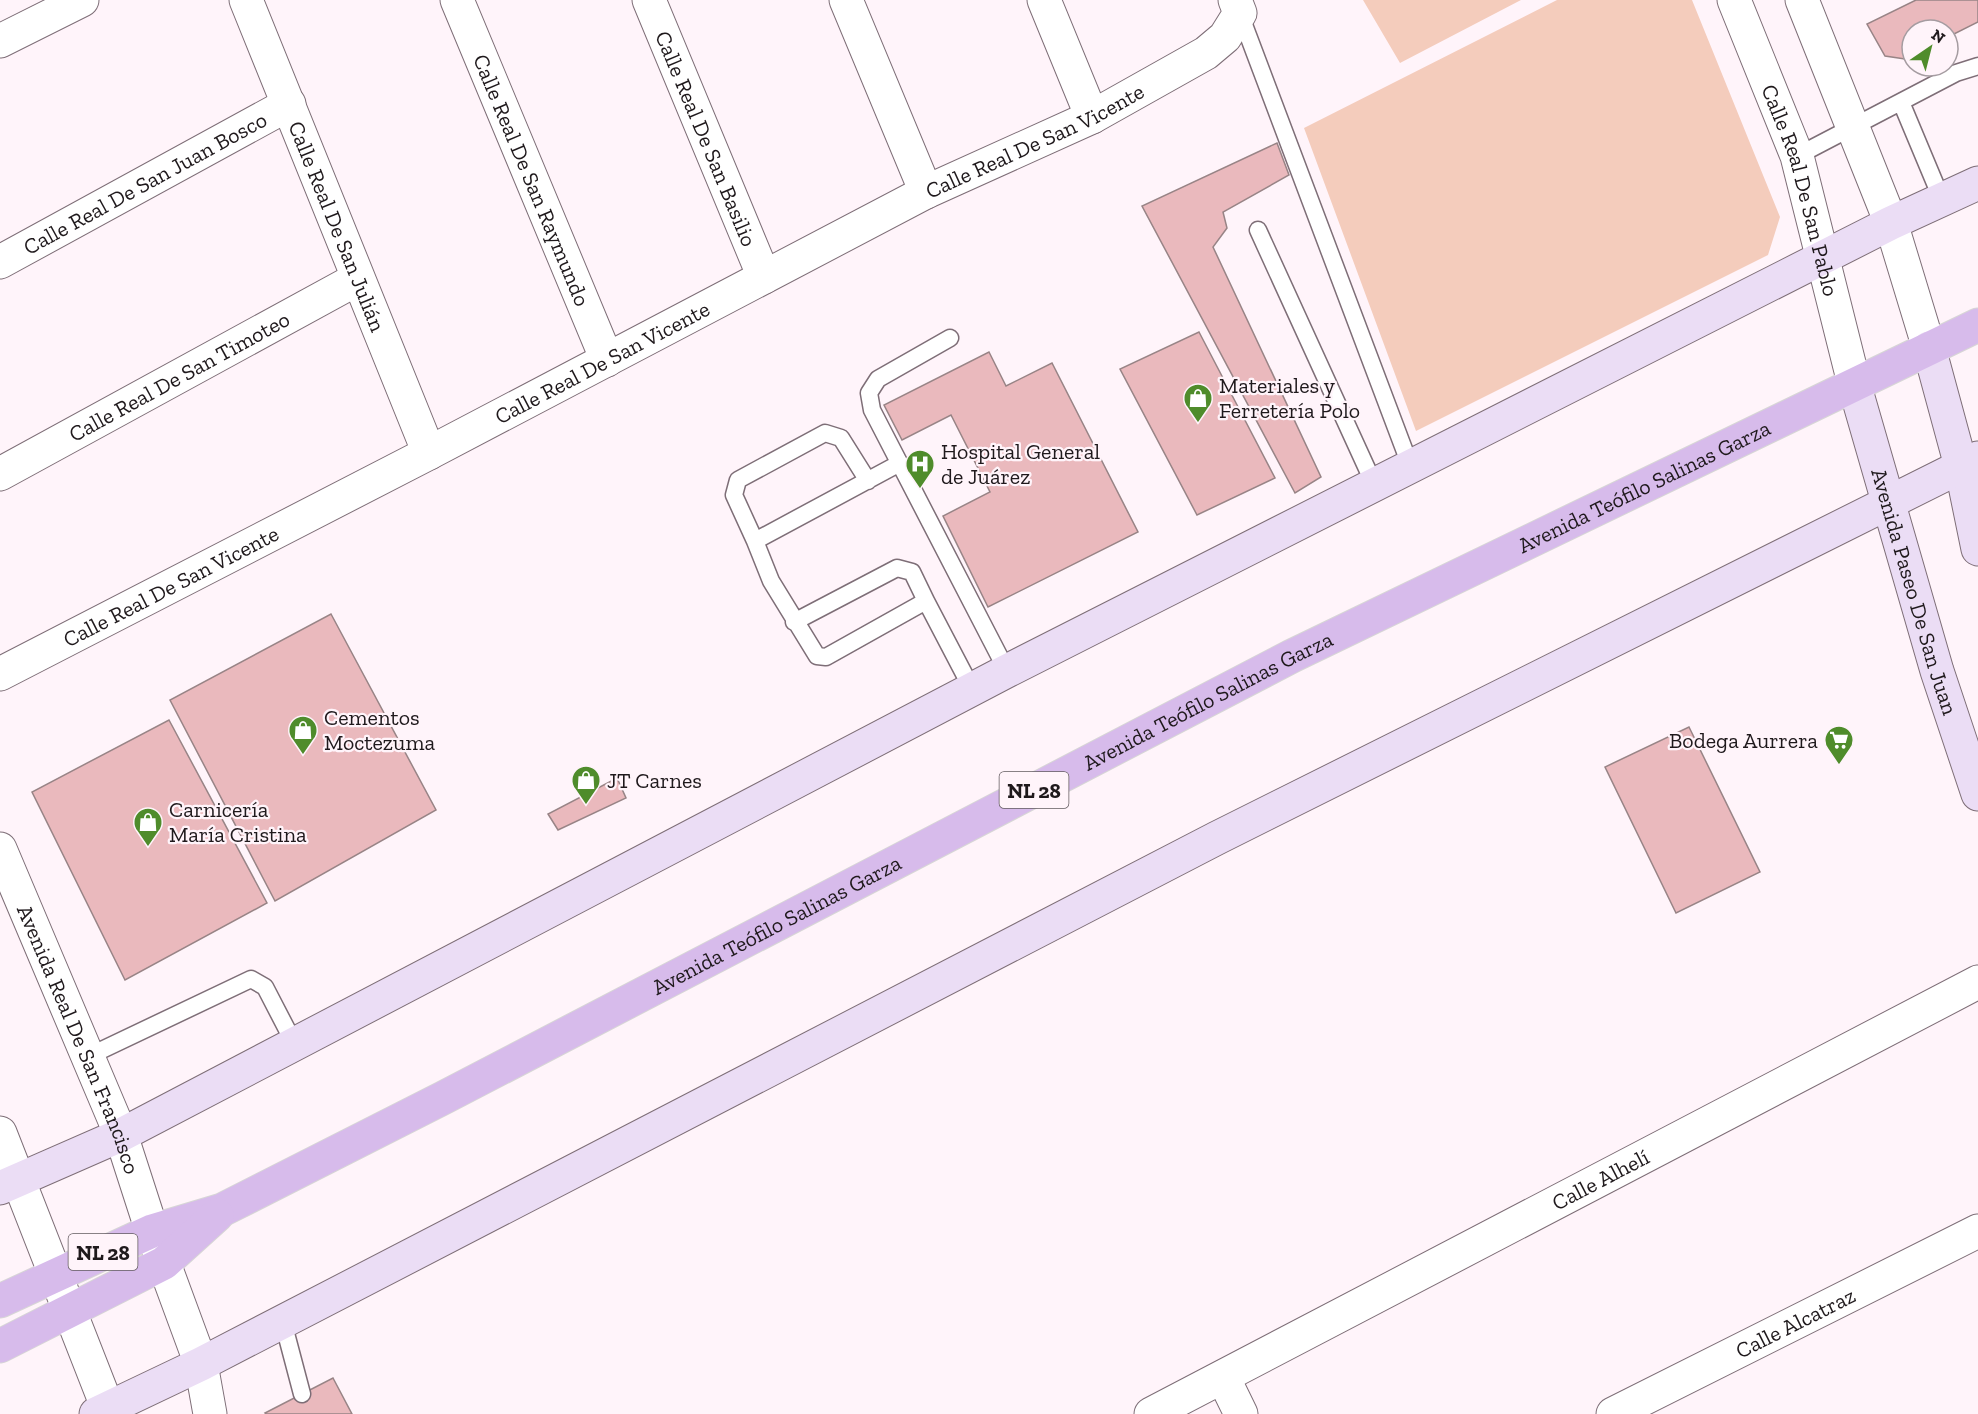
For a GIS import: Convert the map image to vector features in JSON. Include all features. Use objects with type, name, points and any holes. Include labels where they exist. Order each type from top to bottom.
[{"type":"main road","name":"Avenida Teófilo Salinas Garza","points":[[0,1301],[54,1274],[152,1231],[222,1210],[443,1098],[1292,656],[1855,387],[1978,325]]},
{"type":"main road","name":"Avenida Teófilo Salinas Garza","points":[[0,1346],[164,1263],[222,1210]]},
{"type":"street","name":"Calle Real De San Julián","points":[[246,0],[429,453]]},
{"type":"street","name":"Calle Real De San Raymundo","points":[[457,0],[607,360]]},
{"type":"street","name":"Calle Real De San Basilio","points":[[649,0],[764,277]]},
{"type":"street","points":[[846,0],[926,192]]},
{"type":"street","points":[[1044,0],[1092,117]]},
{"type":"street","name":"Calle Real De San Pablo","points":[[1734,0],[1797,156],[1855,387]]},
{"type":"street","points":[[1802,0],[1891,223],[1929,348],[1970,462],[1978,549]]},
{"type":"street","points":[[0,41],[64,4]]},
{"type":"street","name":"Calle Real De San Vicente","points":[[0,674],[429,453],[926,192],[1092,117],[1206,53],[1225,37],[1237,6]]},
{"type":"street","name":"Calle Real De San Juan Bosco","points":[[0,262],[289,104]]},
{"type":"street","points":[[9,1184],[121,1135],[1007,670],[1891,223],[1978,183]]},
{"type":"street","name":"Calle Real De San Timoteo","points":[[0,474],[357,279]]},
{"type":"street","name":"Avenida Paseo De San Juan","points":[[1855,387],[1887,502],[1975,777]]},
{"type":"street","points":[[0,1133],[9,1184],[71,1311],[105,1412],[1207,844],[1970,462]]},
{"type":"street","name":"Avenida Real De San Francisco","points":[[0,849],[121,1135],[152,1231],[201,1364],[210,1414]]},
{"type":"street","name":"Calle Alhelí","points":[[1151,1414],[1978,982]]},
{"type":"street","name":"Calle Alcatraz","points":[[1612,1414],[1978,1231]]},
{"type":"street","points":[[1223,1377],[1241,1414]]},
{"type":"lane","points":[[1237,6],[1410,465]]},
{"type":"lane","points":[[1797,156],[1956,73],[1978,66]]},
{"type":"lane","points":[[1901,102],[1942,200]]},
{"type":"lane","points":[[1258,230],[1374,484]]},
{"type":"lane","points":[[950,338],[878,379],[869,393],[872,410],[1007,670]]},
{"type":"lane","points":[[868,481],[841,438],[825,434],[738,480],[734,495],[771,581],[794,622],[817,656],[826,657],[926,600]]},
{"type":"lane","points":[[755,541],[900,463]]},
{"type":"lane","points":[[794,622],[897,568],[912,572],[972,689]]},
{"type":"lane","points":[[87,1056],[251,979],[265,987],[294,1043]]},
{"type":"lane","points":[[283,1322],[302,1394]]},
{"type":"shaded area","points":[[1363,0],[1521,0],[1400,63]]},
{"type":"shaded area","points":[[1557,0],[1692,0],[1780,217],[1768,255],[1416,431],[1304,128]]},
{"type":"building","points":[[1916,0],[1978,0],[1978,22],[1960,31],[1960,18],[1900,18],[1900,58],[1885,56],[1867,24]]},
{"type":"building","points":[[1277,143],[1289,175],[1223,212],[1227,228],[1213,247],[1321,477],[1295,493],[1142,206]]},
{"type":"building","name":"Materiales y Ferretería Polo","points":[[1199,332],[1275,478],[1197,515],[1120,369]]},
{"type":"building","points":[[989,352],[1006,386],[1052,363],[1138,532],[988,607],[943,516],[990,492],[951,415],[902,440],[884,405]]},
{"type":"building","name":"Cementos Moctezuma","points":[[331,614],[436,810],[275,901],[170,700]]},
{"type":"building","name":"Carnicería María Cristina","points":[[169,720],[267,903],[125,980],[32,792]]},
{"type":"building","points":[[1689,727],[1760,872],[1676,913],[1605,767]]},
{"type":"building","name":"JT Carnes","points":[[617,778],[626,798],[558,830],[548,814]]},
{"type":"building","points":[[333,1378],[352,1414],[265,1413]]},
{"type":"place","name":"Materiales y Ferretería Polo","points":[[1198,424]]},
{"type":"place","name":"Hospital General de Juárez","points":[[920,490]]},
{"type":"place","name":"Cementos Moctezuma","points":[[303,756]]},
{"type":"place","name":"Bodega Aurrera","points":[[1839,766]]},
{"type":"place","name":"JT Carnes","points":[[586,806]]},
{"type":"place","name":"Carnicería María Cristina","points":[[148,848]]}]
